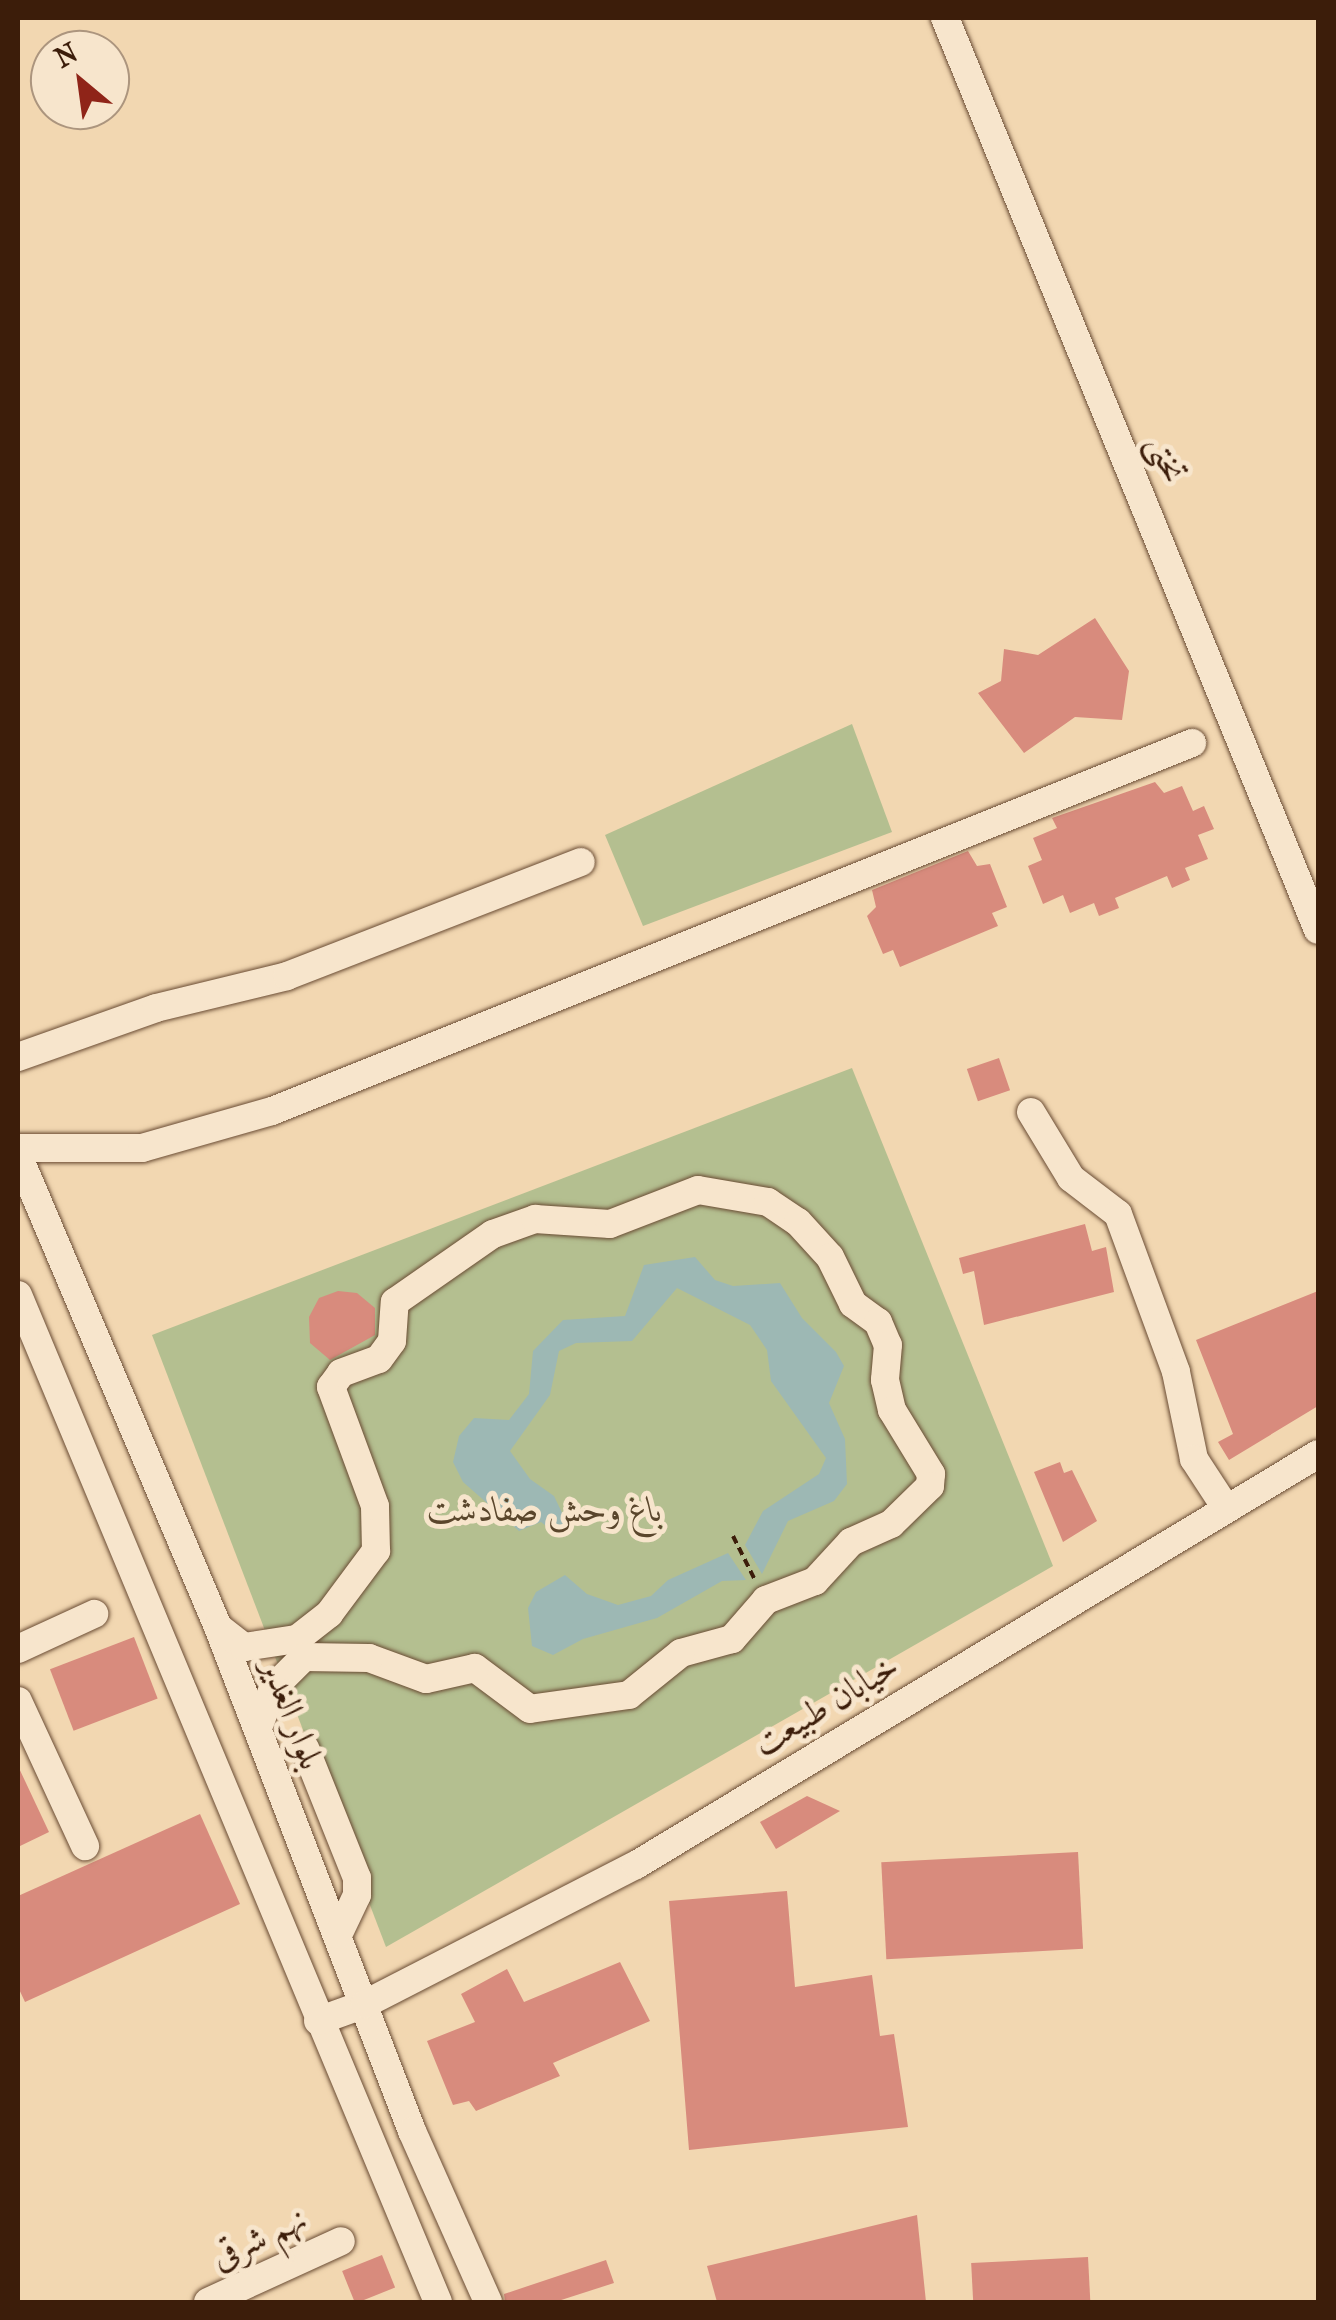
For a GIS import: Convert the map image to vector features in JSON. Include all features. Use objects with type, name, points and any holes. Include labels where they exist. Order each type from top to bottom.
[{"type":"street","name":"تختی","points":[[945,18],[1318,930]]},
{"type":"street","points":[[18,1152],[142,1148],[272,1111],[1192,744]]},
{"type":"street","points":[[18,1057],[156,1008],[288,976],[581,862]]},
{"type":"street","points":[[1031,1112],[1071,1178],[1118,1214],[1176,1372],[1194,1460],[1226,1508]]},
{"type":"street","name":"بلوار الغدیر","points":[[18,1152],[218,1627],[412,2131],[488,2302]]},
{"type":"street","points":[[218,1627],[244,1647],[297,1640],[329,1614],[376,1551],[375,1506],[331,1387],[341,1374],[378,1359],[392,1341],[396,1302],[492,1234],[535,1219],[610,1224],[698,1190],[768,1202],[798,1222],[830,1258],[853,1304],[878,1322],[888,1345],[884,1380],[892,1410],[931,1474],[922,1498],[891,1524],[851,1542],[816,1581],[766,1600],[732,1639],[681,1654],[630,1695],[530,1709],[476,1668],[426,1679],[369,1658],[304,1657],[273,1688],[258,1728]]},
{"type":"street","points":[[18,1296],[366,2140],[438,2302]]},
{"type":"street","name":"خیابان طبیعت","points":[[318,2021],[365,2004],[636,1865],[1318,1454]]},
{"type":"street","points":[[18,1649],[94,1614]]},
{"type":"street","points":[[18,1701],[85,1846]]},
{"type":"street","points":[[305,1748],[357,1878],[357,1894],[338,1935]]},
{"type":"street","points":[[366,2140],[412,2131]]},
{"type":"street","name":"نهم شرقی","points":[[208,2302],[341,2241]]},
{"type":"path","points":[[733,1536],[766,1600]]},
{"type":"green space","points":[[852,724],[892,832],[643,926],[605,835]]},
{"type":"green space","name":"باغ وحش صفادشت","points":[[852,1068],[1053,1566],[386,1947],[152,1335]]},
{"type":"water","points":[[695,1257],[715,1280],[733,1286],[780,1283],[802,1318],[836,1352],[844,1366],[829,1403],[845,1439],[847,1484],[834,1501],[788,1521],[762,1574],[745,1545],[763,1511],[819,1474],[826,1458],[771,1381],[767,1350],[750,1325],[677,1288],[632,1341],[576,1343],[559,1351],[550,1395],[510,1451],[530,1479],[554,1496],[566,1521],[556,1534],[541,1522],[519,1531],[463,1482],[453,1462],[459,1436],[474,1418],[509,1420],[529,1394],[533,1351],[563,1320],[625,1316],[644,1265]]},
{"type":"water","points":[[728,1553],[746,1580],[722,1581],[657,1618],[583,1639],[553,1655],[532,1646],[528,1608],[536,1592],[565,1575],[587,1594],[618,1605],[651,1596],[668,1580]]},
{"type":"building","points":[[1095,618],[1129,671],[1122,720],[1075,717],[1024,753],[978,693],[1001,681],[1004,649],[1038,655]]},
{"type":"building","points":[[1155,782],[1164,793],[1182,786],[1193,811],[1204,806],[1214,829],[1198,835],[1208,859],[1185,868],[1190,880],[1172,888],[1167,876],[1115,898],[1119,908],[1099,916],[1094,903],[1070,913],[1063,895],[1043,904],[1028,866],[1042,860],[1033,838],[1057,828],[1052,818]]},
{"type":"building","points":[[968,851],[977,866],[990,864],[1007,907],[992,913],[998,926],[900,967],[893,950],[883,954],[867,916],[876,907],[872,890]]},
{"type":"building","points":[[999,1058],[1010,1090],[978,1101],[967,1069]]},
{"type":"building","points":[[1085,1224],[1092,1251],[1106,1247],[1114,1292],[984,1325],[974,1271],[963,1274],[959,1258]]},
{"type":"building","points":[[338,1291],[357,1293],[375,1308],[375,1335],[330,1360],[310,1343],[309,1317],[319,1298]]},
{"type":"building","points":[[1318,1291],[1318,1406],[1229,1460],[1218,1442],[1233,1434],[1196,1340]]},
{"type":"building","points":[[1060,1462],[1064,1473],[1072,1470],[1097,1521],[1063,1542],[1034,1472]]},
{"type":"building","points":[[134,1637],[158,1699],[74,1731],[50,1669]]},
{"type":"building","points":[[18,1766],[49,1832],[18,1847]]},
{"type":"building","points":[[807,1796],[840,1811],[776,1849],[760,1822]]},
{"type":"building","points":[[200,1814],[240,1904],[25,2002],[18,1987],[18,1896]]},
{"type":"building","points":[[1078,1852],[1083,1949],[886,1959],[881,1862]]},
{"type":"building","points":[[787,1891],[795,1987],[872,1975],[880,2036],[894,2034],[908,2127],[689,2150],[669,1901]]},
{"type":"building","points":[[620,1962],[650,2021],[553,2063],[560,2076],[476,2111],[469,2101],[453,2105],[427,2041],[475,2022],[461,1994],[507,1969],[524,2002]]},
{"type":"building","points":[[917,2215],[926,2302],[717,2302],[707,2266]]},
{"type":"building","points":[[382,2255],[395,2287],[355,2302],[342,2271]]},
{"type":"building","points":[[1088,2257],[1090,2302],[973,2302],[971,2263]]},
{"type":"building","points":[[606,2260],[614,2283],[555,2302],[505,2302],[504,2294]]}]
